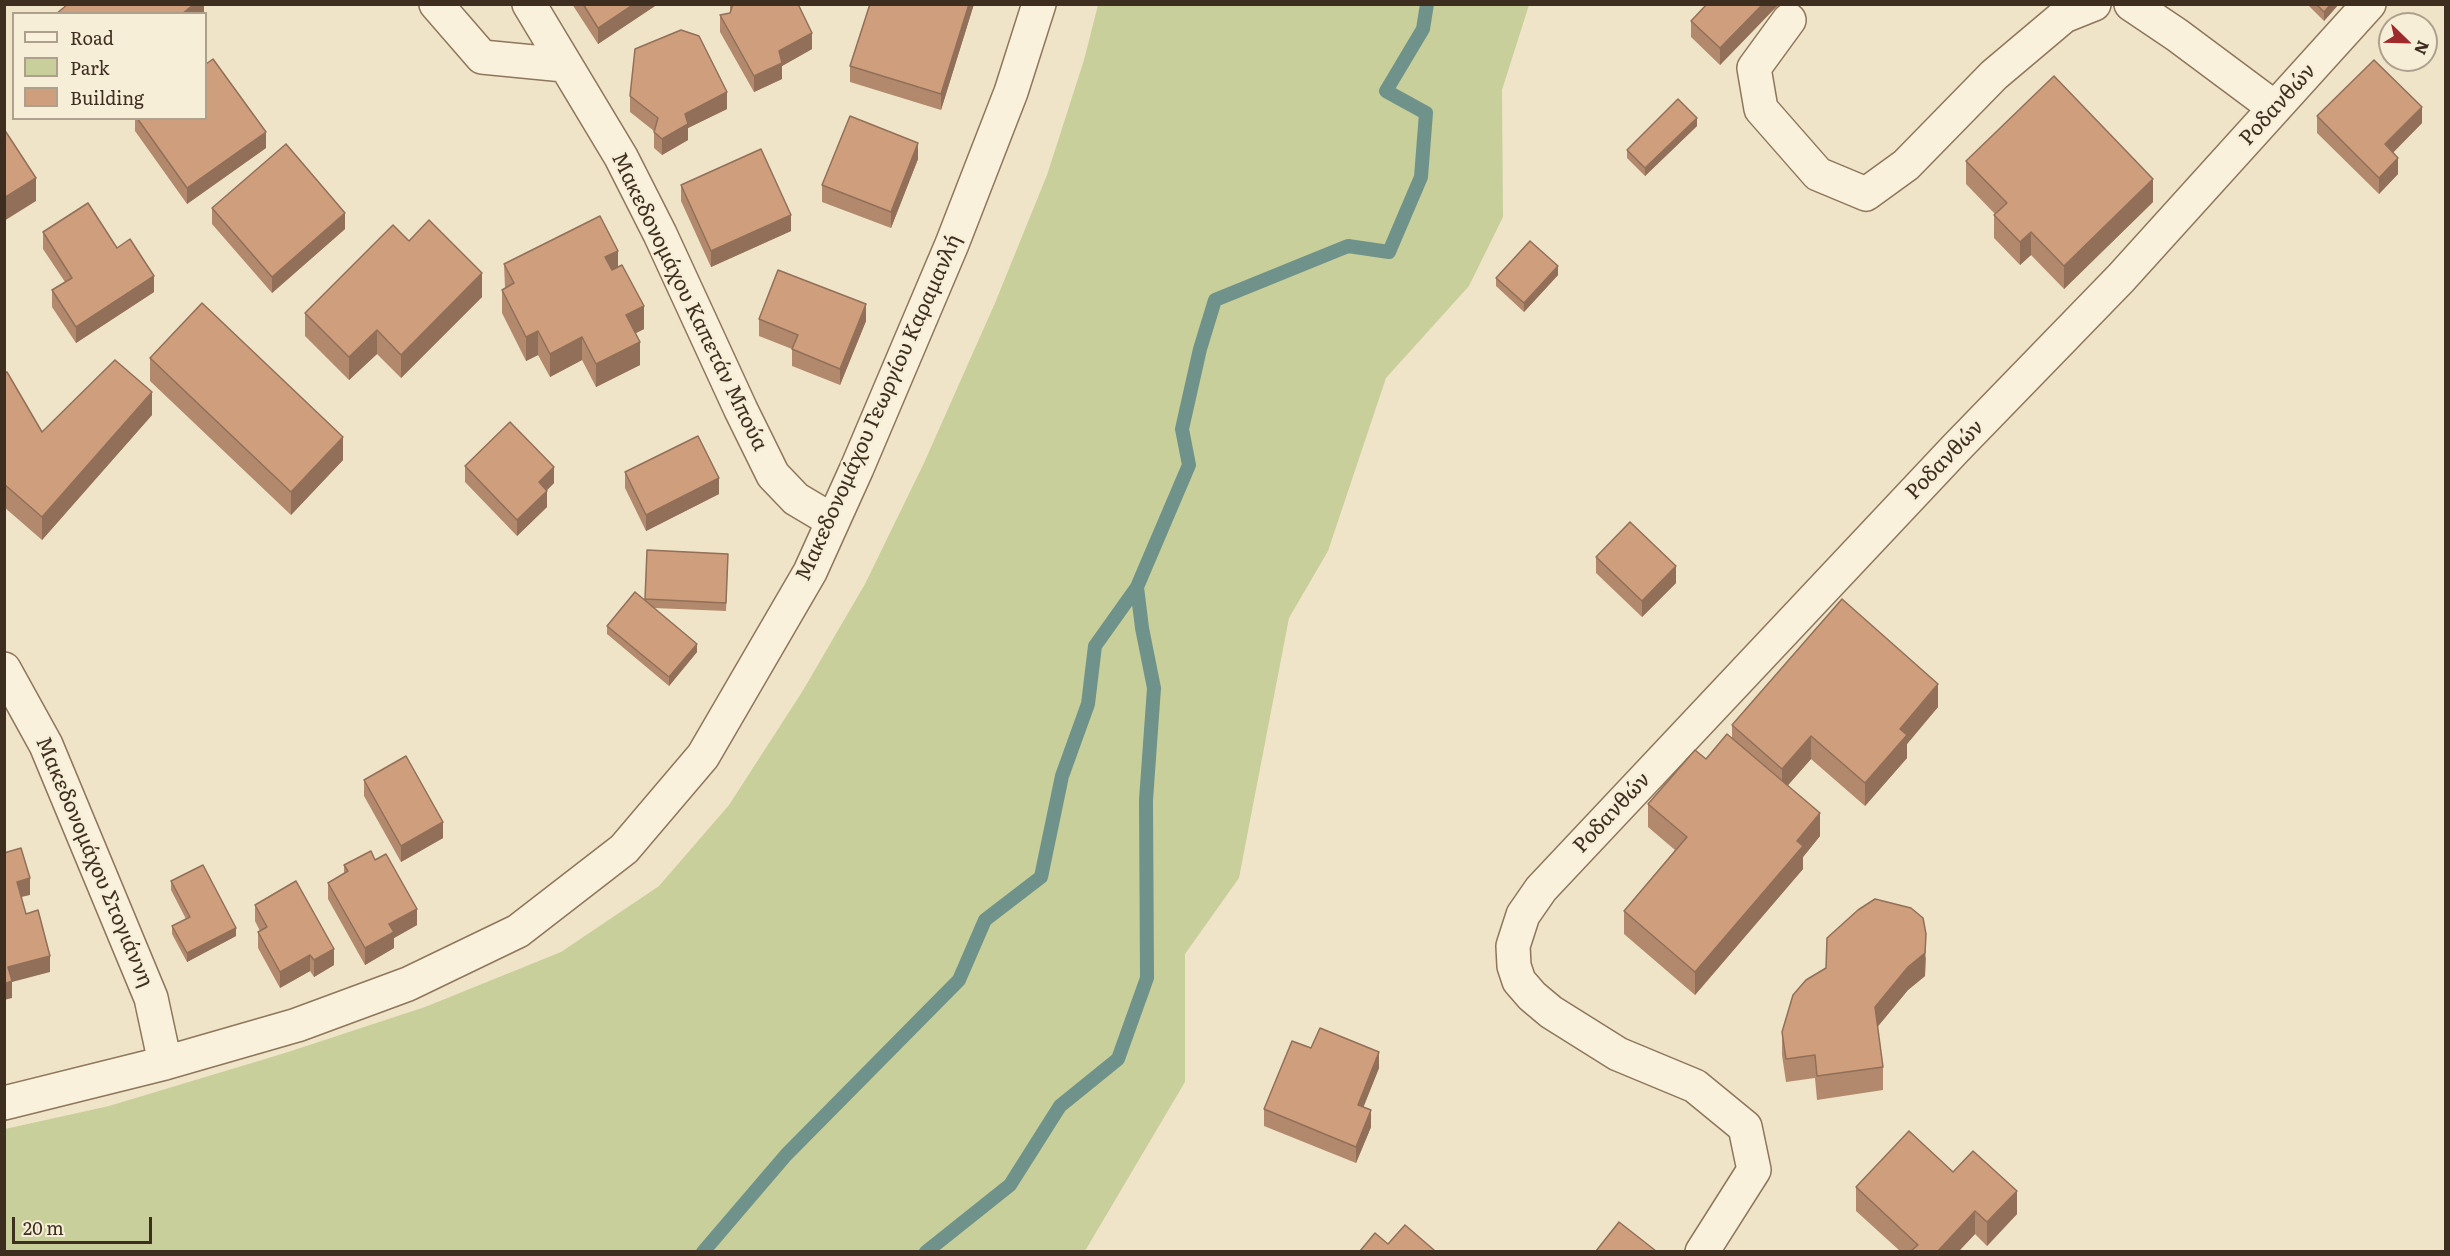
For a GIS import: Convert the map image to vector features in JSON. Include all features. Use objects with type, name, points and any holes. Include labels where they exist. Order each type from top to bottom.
[{"type":"street","points":[[436,4],[482,57],[564,65]]},
{"type":"street","name":"Μακεδονομάχου Καπετάν Μπούα","points":[[529,4],[626,167],[660,234],[773,475],[796,499],[833,521]]},
{"type":"street","name":"Μακεδονομάχου Γεωργίου Καραμανλή","points":[[4,1103],[165,1063],[297,1025],[408,984],[518,931],[624,849],[703,756],[810,572],[952,243],[1011,92],[1039,4]]},
{"type":"street","points":[[1789,20],[1754,68],[1761,109],[1818,174],[1866,195],[1906,165],[1994,75],[2055,23],[2064,16],[2094,4]]},
{"type":"street","points":[[2130,4],[2177,35],[2275,108]]},
{"type":"street","name":"Ροδανθών","points":[[1702,1251],[1754,1170],[1745,1127],[1695,1086],[1618,1054],[1551,1011],[1532,996],[1519,981],[1514,966],[1513,946],[1523,915],[1541,889],[1956,448],[2121,278],[2368,4]]},
{"type":"street","name":"Μακεδονομάχου Στογιάννη","points":[[4,669],[46,745],[150,998],[165,1063]]},
{"type":"green space","points":[[1098,5],[1529,5],[1502,90],[1503,217],[1469,286],[1386,378],[1328,551],[1289,618],[1239,878],[1185,954],[1185,1082],[1085,1251],[5,1251],[5,1129],[109,1106],[285,1053],[425,1007],[561,952],[659,886],[729,805],[802,692],[865,584],[924,463],[995,303],[1047,175],[1084,60]]},
{"type":"building","points":[[68,4],[194,4],[184,12],[58,12]]},
{"type":"building","points":[[583,4],[634,4],[598,28]]},
{"type":"building","points":[[733,4],[798,4],[812,33],[779,51],[782,63],[754,76],[720,15],[730,13]]},
{"type":"building","points":[[870,4],[969,4],[941,94],[850,66]]},
{"type":"building","points":[[1707,4],[1763,4],[1720,48],[1691,21]]},
{"type":"building","points":[[2316,4],[2331,4],[2324,12]]},
{"type":"building","points":[[681,30],[699,36],[727,92],[685,114],[688,124],[662,139],[654,132],[658,118],[630,96],[635,49]]},
{"type":"building","points":[[213,59],[266,132],[187,188],[138,120],[207,120],[207,63]]},
{"type":"building","points":[[2374,60],[2378,64],[2378,72],[2386,72],[2422,107],[2385,144],[2398,158],[2379,178],[2317,116]]},
{"type":"building","points":[[2054,76],[2153,179],[2064,266],[2031,232],[2020,242],[1994,215],[2007,203],[1966,161]]},
{"type":"building","points":[[1678,99],[1697,118],[1645,168],[1627,150]]},
{"type":"building","points":[[850,116],[918,143],[891,212],[822,185]]},
{"type":"building","points":[[4,129],[36,178],[4,198]]},
{"type":"building","points":[[286,144],[345,213],[272,277],[212,208]]},
{"type":"building","points":[[761,149],[791,215],[711,251],[681,185]]},
{"type":"building","points":[[88,203],[117,248],[130,239],[154,276],[76,327],[52,290],[72,278],[43,232]]},
{"type":"building","points":[[600,216],[618,251],[605,257],[612,270],[622,265],[644,306],[626,315],[640,342],[596,364],[582,337],[550,354],[538,331],[526,337],[502,290],[514,283],[504,264]]},
{"type":"building","points":[[429,220],[482,273],[401,355],[377,330],[349,357],[305,313],[393,225],[409,241]]},
{"type":"building","points":[[1530,241],[1558,266],[1524,303],[1496,278]]},
{"type":"building","points":[[778,270],[866,304],[840,369],[792,349],[798,335],[759,319]]},
{"type":"building","points":[[202,303],[343,437],[291,492],[150,358]]},
{"type":"building","points":[[115,360],[152,392],[42,517],[4,484],[4,373],[7,372],[42,432]]},
{"type":"building","points":[[510,422],[554,467],[539,482],[547,491],[517,520],[465,466]]},
{"type":"building","points":[[698,436],[719,478],[646,515],[625,472]]},
{"type":"building","points":[[1630,522],[1676,566],[1642,601],[1596,557]]},
{"type":"building","points":[[647,550],[728,554],[726,603],[645,599]]},
{"type":"building","points":[[635,592],[697,644],[669,677],[607,626]]},
{"type":"building","points":[[1842,599],[1938,684],[1900,729],[1907,735],[1865,783],[1811,736],[1782,769],[1732,725]]},
{"type":"building","points":[[1727,734],[1820,813],[1797,841],[1803,846],[1695,972],[1624,911],[1687,837],[1648,804],[1695,750],[1706,759]]},
{"type":"building","points":[[406,756],[443,822],[401,846],[364,780]]},
{"type":"building","points":[[21,848],[30,878],[17,882],[26,914],[38,910],[50,956],[8,967],[12,981],[4,984],[4,853]]},
{"type":"building","points":[[371,851],[375,860],[386,854],[417,909],[389,924],[394,932],[365,948],[328,883],[348,871],[344,865]]},
{"type":"building","points":[[203,865],[236,928],[187,953],[172,926],[190,917],[171,881]]},
{"type":"building","points":[[296,881],[334,949],[314,960],[310,955],[280,972],[258,932],[267,927],[255,905]]},
{"type":"building","points":[[1875,899],[1911,908],[1923,918],[1926,934],[1925,953],[1908,967],[1875,1007],[1883,1067],[1817,1076],[1815,1055],[1786,1059],[1782,1032],[1793,995],[1806,980],[1826,968],[1827,938],[1858,910]]},
{"type":"building","points":[[1320,1028],[1379,1052],[1358,1105],[1371,1110],[1356,1147],[1264,1109],[1292,1041],[1311,1048]]},
{"type":"building","points":[[1909,1131],[1953,1172],[1973,1151],[2017,1191],[1987,1222],[1975,1211],[1938,1251],[1911,1251],[1918,1245],[1856,1187]]},
{"type":"building","points":[[1619,1222],[1656,1251],[1596,1251]]},
{"type":"building","points":[[1405,1225],[1434,1250],[1360,1251],[1375,1233],[1388,1244]]},
{"type":"waterway","points":[[926,1252],[1010,1185],[1060,1106],[1118,1059],[1147,978],[1146,800],[1154,688],[1142,628],[1137,587],[1189,465],[1182,429],[1200,349],[1215,300],[1348,246],[1389,252],[1421,177],[1426,113],[1386,91],[1423,29],[1427,4]]},
{"type":"waterway","points":[[703,1252],[786,1155],[959,980],[985,920],[1041,877],[1062,776],[1088,704],[1095,646],[1137,587]]}]
